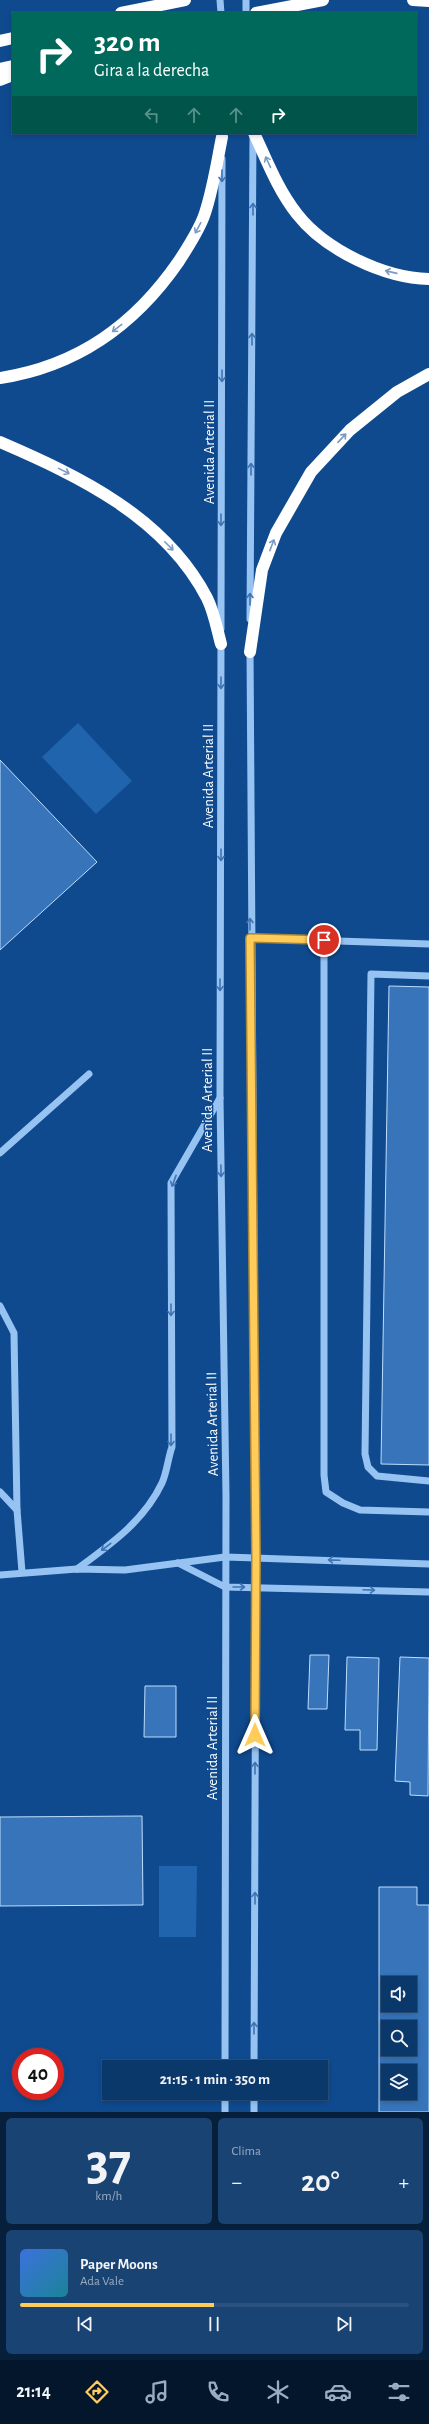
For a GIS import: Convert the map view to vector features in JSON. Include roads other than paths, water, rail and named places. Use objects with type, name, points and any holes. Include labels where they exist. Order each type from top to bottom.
[{"type":"highway","points":[[126,12],[184,0]]},
{"type":"highway","points":[[261,12],[323,0]]},
{"type":"highway","points":[[413,0],[429,1]]},
{"type":"highway","points":[[0,41],[12,38]]},
{"type":"highway","points":[[0,69],[12,66]]},
{"type":"highway","points":[[0,80],[12,75]]},
{"type":"highway","points":[[254,134],[285,196],[298,215],[312,229],[334,246],[358,261],[386,271],[429,279]]},
{"type":"highway","points":[[0,378],[24,374],[56,365],[88,349],[118,329],[143,306],[163,284],[185,253],[205,215],[222,135]]},
{"type":"highway","points":[[250,652],[262,570],[276,533],[310,472],[350,430],[397,392],[429,374]]},
{"type":"highway","points":[[0,442],[29,454],[92,485],[151,528],[181,558],[207,598],[221,644]]},
{"type":"street","points":[[220,0],[221,12]]},
{"type":"street","points":[[246,0],[246,12]]},
{"type":"street","points":[[254,134],[250,652],[250,938],[256,1557],[254,2060]]},
{"type":"street","name":"Avenida Arterial II","points":[[222,135],[220,1098],[226,1496],[225,2060]]},
{"type":"street","points":[[0,447],[29,454]]},
{"type":"street","points":[[250,938],[429,944]]},
{"type":"street","points":[[324,940],[324,1459],[326,1492],[343,1503],[360,1510],[429,1512]]},
{"type":"street","points":[[429,976],[371,974],[365,1454],[368,1467],[377,1476],[429,1481]]},
{"type":"street","points":[[0,1153],[89,1074]]},
{"type":"street","points":[[77,1569],[116,1540],[145,1514],[162,1482],[172,1447],[171,1183],[220,1098]]},
{"type":"street","points":[[0,1306],[14,1333],[17,1510],[22,1572]]},
{"type":"street","points":[[0,1492],[17,1510]]},
{"type":"street","points":[[0,1576],[22,1572],[77,1569],[125,1570],[225,1557],[429,1564]]},
{"type":"street","points":[[178,1563],[225,1587],[429,1592]]},
{"type":"street","points":[[225,2100],[225,2112]]},
{"type":"street","points":[[254,2100],[254,2112]]}]
